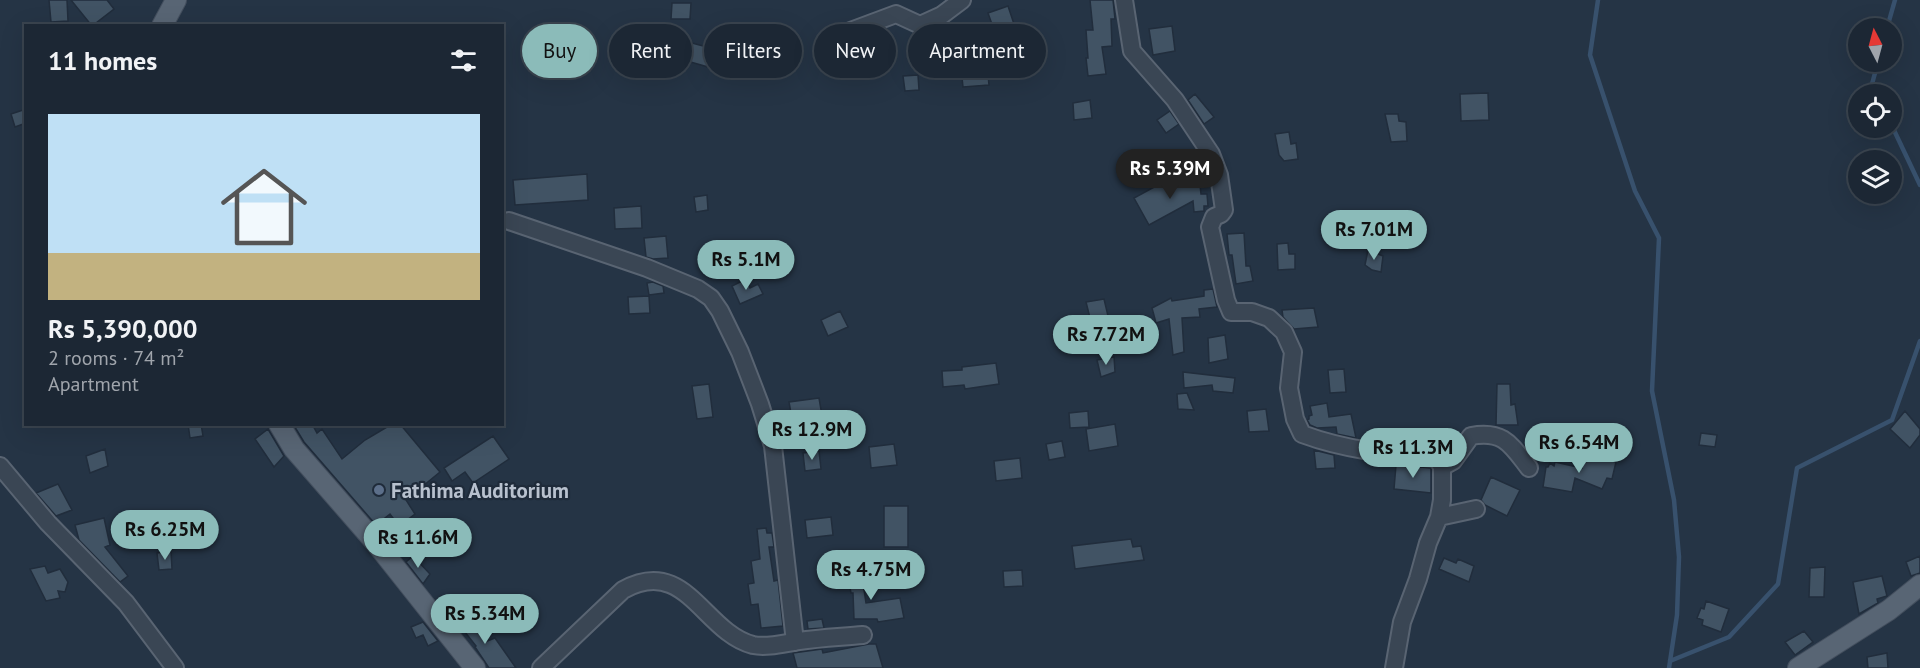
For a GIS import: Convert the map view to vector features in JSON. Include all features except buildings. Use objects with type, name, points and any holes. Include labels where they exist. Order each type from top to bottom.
[{"type":"main road","points":[[163,24],[176,0]]},
{"type":"main road","points":[[280,426],[294,449],[375,542],[475,668]]},
{"type":"main road","points":[[1798,668],[1890,610],[1920,585]]},
{"type":"street","points":[[869,24],[896,14],[921,25],[942,15],[962,0]]},
{"type":"street","points":[[1124,0],[1132,51],[1175,100],[1211,154],[1219,175],[1224,210],[1214,217],[1210,227],[1226,300],[1231,312],[1252,312],[1269,318],[1284,332],[1293,352],[1289,388],[1295,419],[1302,434],[1357,449],[1394,455],[1437,458],[1442,467],[1442,500],[1439,517],[1402,622],[1394,668]]},
{"type":"street","points":[[510,221],[647,268],[698,289],[711,298],[720,311],[740,352],[773,446],[795,642]]},
{"type":"street","points":[[1442,467],[1453,461],[1471,436],[1486,433],[1506,440],[1529,468]]},
{"type":"street","points":[[0,466],[48,523],[126,603],[175,668]]},
{"type":"street","points":[[1439,517],[1476,508]]},
{"type":"street","points":[[541,668],[623,590],[637,582],[666,583],[693,598],[724,630],[754,645],[863,635]]},
{"type":"waterway","points":[[1598,0],[1590,55],[1635,191],[1659,238],[1652,391],[1674,500],[1679,557],[1677,615],[1669,668]]},
{"type":"waterway","points":[[1890,18],[1895,0]]},
{"type":"waterway","points":[[1872,84],[1875,72]]},
{"type":"waterway","points":[[1898,138],[1920,185]]},
{"type":"waterway","points":[[1670,661],[1729,637],[1778,584],[1797,468],[1892,420],[1920,341]]},
{"type":"place","name":"Fathima Auditorium","points":[[379,490]]}]
